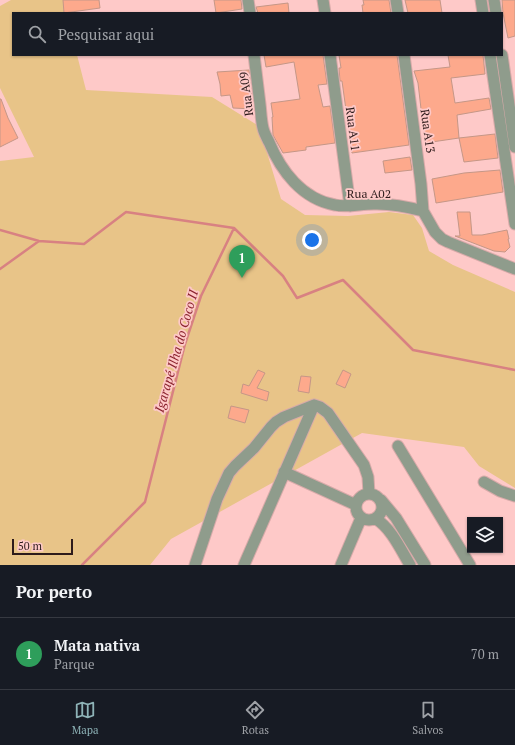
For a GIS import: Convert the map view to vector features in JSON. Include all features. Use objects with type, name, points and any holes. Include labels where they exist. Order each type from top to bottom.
[{"type":"street","points":[[248,0],[250,12]]},
{"type":"street","points":[[323,0],[324,12]]},
{"type":"street","points":[[396,0],[398,12]]},
{"type":"street","points":[[482,0],[483,12]]},
{"type":"street","points":[[494,0],[496,12]]},
{"type":"street","name":"Rua A09","points":[[254,56],[263,129]]},
{"type":"street","name":"Rua A11","points":[[330,56],[350,206]]},
{"type":"street","name":"Rua A13","points":[[404,56],[423,198],[423,211]]},
{"type":"street","points":[[490,56],[515,224]]},
{"type":"street","points":[[502,56],[515,147]]},
{"type":"street","name":"Rua A02","points":[[263,129],[273,152],[290,178],[306,192],[321,201],[340,206],[376,204],[408,207],[423,211]]},
{"type":"street","points":[[423,211],[435,232],[442,239],[515,269]]},
{"type":"street","points":[[244,565],[314,405]]},
{"type":"street","points":[[195,565],[217,499],[229,473],[254,448],[271,427],[284,417],[314,405],[324,408],[364,465],[368,477],[369,494]]},
{"type":"street","points":[[398,446],[470,565]]},
{"type":"street","points":[[284,472],[356,505]]},
{"type":"street","points":[[484,482],[500,491],[515,496]]},
{"type":"street","points":[[381,500],[383,508],[376,519],[368,521],[361,518],[357,512],[356,505],[361,497],[369,494],[378,497],[381,500],[396,518],[425,565]]},
{"type":"street","points":[[340,565],[361,518]]},
{"type":"street","points":[[376,519],[388,529],[410,565]]},
{"type":"shaded area","points":[[11,0],[64,0],[67,12],[12,12],[12,56],[77,56],[86,90],[212,97],[259,126],[281,199],[305,215],[348,216],[389,212],[413,215],[422,228],[429,251],[453,265],[515,292],[515,488],[479,466],[464,447],[362,433],[171,539],[150,565],[0,565],[0,161],[34,157],[0,88],[0,6]]},
{"type":"building","points":[[63,0],[99,0],[100,8],[64,12]]},
{"type":"building","points":[[214,0],[241,0],[242,9],[216,12]]},
{"type":"building","points":[[363,0],[389,0],[391,12],[363,12],[362,5],[364,5]]},
{"type":"building","points":[[405,0],[440,0],[442,12],[408,12]]},
{"type":"building","points":[[502,0],[515,0],[515,36],[508,38]]},
{"type":"building","points":[[288,3],[289,12],[258,12],[256,7]]},
{"type":"building","points":[[264,56],[323,56],[327,84],[318,85],[323,107],[330,106],[335,143],[306,147],[306,150],[283,153],[273,135],[271,103],[300,99],[294,62],[266,67]]},
{"type":"building","points":[[339,56],[397,56],[409,145],[352,153],[342,81],[340,81],[339,68],[341,68]]},
{"type":"building","points":[[448,56],[483,56],[485,74],[451,78],[455,103],[489,98],[491,109],[457,115],[459,138],[425,143],[418,83],[414,71],[450,67]]},
{"type":"building","points":[[249,70],[253,109],[233,108],[230,95],[221,96],[217,72]]},
{"type":"building","points":[[0,99],[18,138],[0,147]]},
{"type":"building","points":[[495,134],[498,158],[464,162],[459,138]]},
{"type":"building","points":[[410,157],[412,170],[385,173],[383,161]]},
{"type":"building","points":[[500,170],[503,192],[436,203],[432,179],[464,173]]},
{"type":"building","points":[[457,212],[470,212],[472,235],[482,235],[507,230],[510,247],[505,252],[494,251],[455,236],[460,236]]},
{"type":"building","points":[[258,370],[265,373],[257,388],[269,392],[267,401],[241,393],[243,384],[249,386]]},
{"type":"building","points":[[343,370],[351,374],[345,388],[336,384]]},
{"type":"building","points":[[301,376],[311,377],[309,393],[298,391]]},
{"type":"building","points":[[231,406],[249,410],[245,423],[228,418]]},
{"type":"waterway","points":[[0,230],[39,241],[84,244],[126,212],[234,228]]},
{"type":"waterway","name":"Igarapé Ilha do Coco II","points":[[82,565],[145,502],[185,344],[201,296],[234,228],[283,276],[297,298],[343,280],[413,350],[515,370]]},
{"type":"waterway","points":[[0,269],[39,241]]},
{"type":"place","name":"Mata nativa","points":[[242,278]]}]
